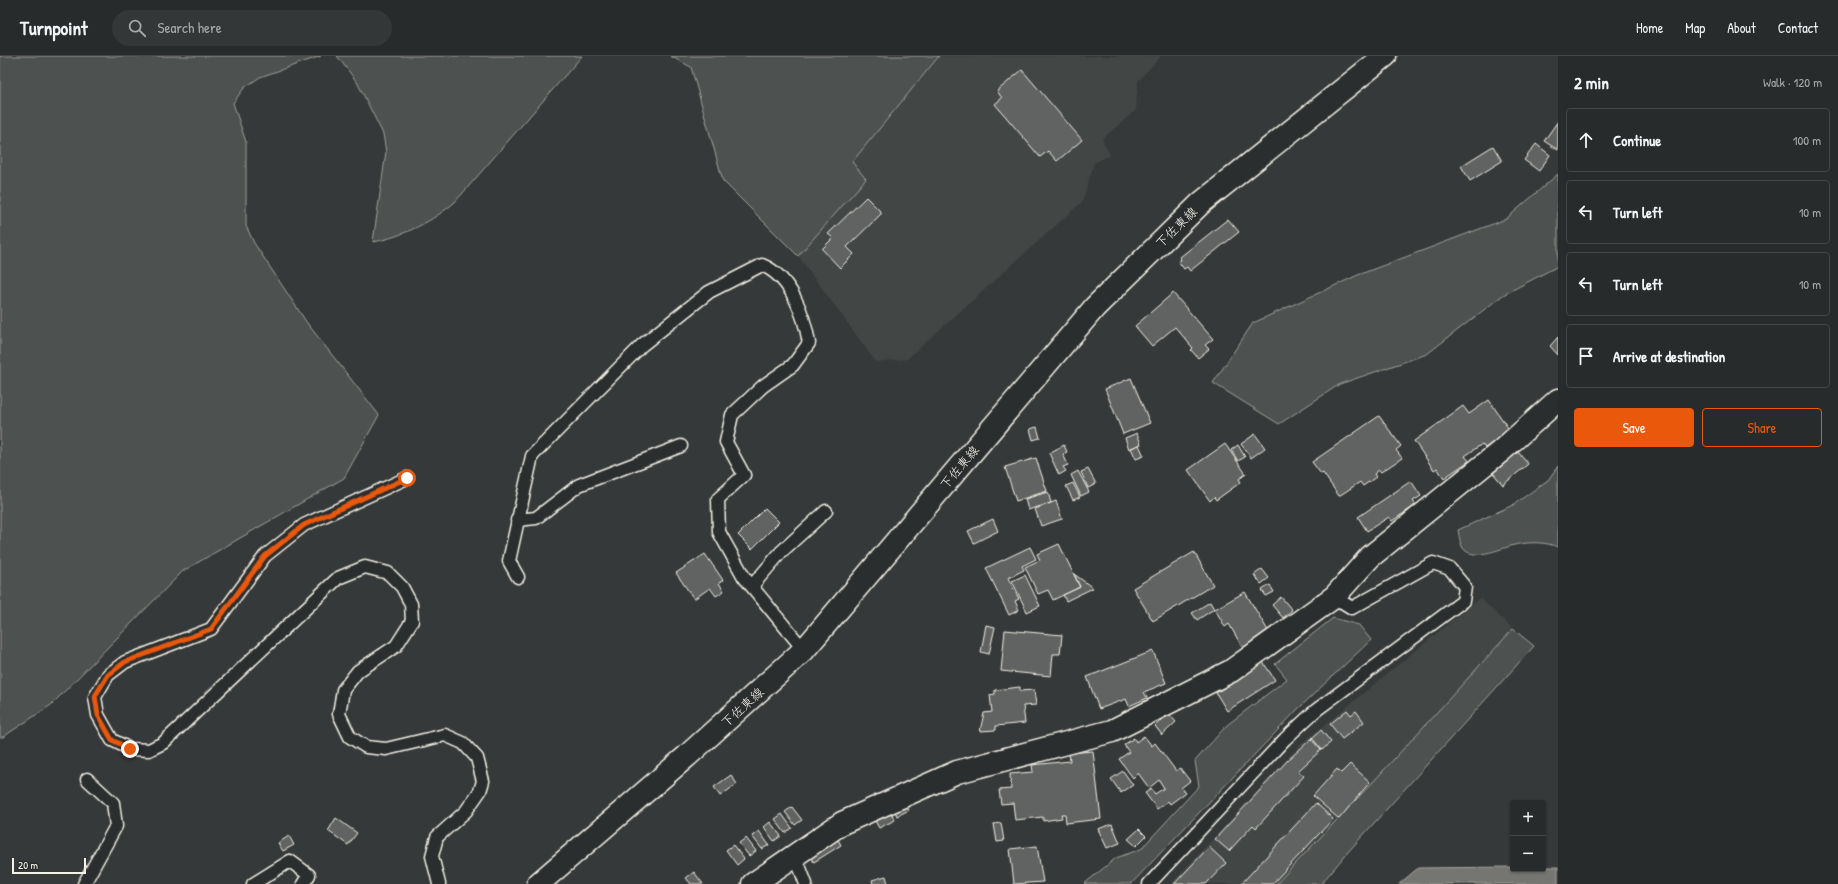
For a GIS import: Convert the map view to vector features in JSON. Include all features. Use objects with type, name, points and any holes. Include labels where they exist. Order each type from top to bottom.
[{"type":"main road","name":"下佐東線","points":[[538,884],[687,756],[804,650],[1095,307],[1201,203],[1384,56]]},
{"type":"main road","points":[[753,884],[842,823],[957,772],[1112,731],[1231,671],[1334,597],[1370,557],[1501,452],[1558,400]]},
{"type":"lane","points":[[518,577],[509,561],[532,456],[642,345],[709,292],[762,264],[772,268],[787,284],[805,322],[809,343],[793,365],[763,386],[732,415],[726,442],[744,475],[718,499],[719,532],[744,577],[804,650]]},
{"type":"lane","points":[[517,520],[536,518],[578,485],[681,446]]},
{"type":"lane","points":[[407,478],[304,525],[265,556],[211,629],[125,662],[108,675],[95,696],[98,715],[112,740],[130,749],[149,750],[163,743],[338,578],[365,567],[388,573],[402,587],[411,604],[412,621],[396,646],[358,671],[343,690],[339,714],[350,737],[366,746],[386,749],[445,735],[462,743],[477,758],[484,781],[480,791],[466,812],[437,837],[432,856],[439,884]]},
{"type":"lane","points":[[752,586],[781,552],[826,511]]},
{"type":"lane","points":[[1149,884],[1285,740],[1315,711],[1463,601],[1465,587],[1450,569],[1433,563],[1352,608],[1334,597]]},
{"type":"lane","points":[[84,884],[116,826],[113,803],[87,779]]},
{"type":"lane","points":[[795,855],[806,884]]},
{"type":"lane","points":[[253,884],[290,861],[309,875],[303,884]]},
{"type":"shaded area","points":[[0,56],[321,56],[260,77],[244,88],[233,103],[246,142],[246,226],[254,243],[307,323],[379,415],[344,478],[183,571],[51,705],[3,737],[0,737]]},
{"type":"shaded area","points":[[337,56],[582,56],[455,202],[437,216],[417,227],[384,240],[373,242],[386,152],[383,134],[357,82]]},
{"type":"shaded area","points":[[670,56],[939,56],[852,162],[866,179],[798,256],[723,181],[691,67]]},
{"type":"shaded area","points":[[939,56],[1161,56],[1138,81],[1136,110],[1102,139],[1110,155],[1094,163],[1082,202],[907,359],[876,362],[798,256],[866,179],[852,162]]},
{"type":"shaded area","points":[[1558,174],[1558,266],[1503,295],[1427,354],[1340,384],[1279,424],[1213,383],[1253,323],[1358,275],[1506,219]]},
{"type":"shaded area","points":[[1558,466],[1558,547],[1544,543],[1529,543],[1513,545],[1481,554],[1468,552],[1463,548],[1460,542],[1458,530],[1513,505],[1548,480]]},
{"type":"shaded area","points":[[1480,598],[1513,629],[1373,782],[1276,884],[1171,884],[1300,745]]},
{"type":"shaded area","points":[[1333,618],[1359,625],[1371,640],[1299,708],[1131,884],[1084,884],[1116,858],[1141,849],[1199,786],[1195,761],[1227,725],[1287,679],[1275,664]]},
{"type":"shaded area","points":[[1513,629],[1534,646],[1347,853],[1321,884],[1276,884],[1373,782]]},
{"type":"shaded area","points":[[1510,867],[1510,872],[1546,872],[1546,867],[1558,867],[1558,884],[1399,884],[1418,868]]},
{"type":"building","points":[[1022,70],[1082,140],[1057,161],[1048,151],[1040,157],[995,104],[1002,98],[997,91]]},
{"type":"building","points":[[1558,121],[1558,150],[1544,141]]},
{"type":"building","points":[[1536,144],[1550,155],[1539,171],[1524,160]]},
{"type":"building","points":[[1493,146],[1502,161],[1470,181],[1461,166]]},
{"type":"building","points":[[866,197],[882,213],[847,247],[854,254],[840,268],[822,249],[833,238],[828,234]]},
{"type":"building","points":[[1228,219],[1239,232],[1190,271],[1187,267],[1184,269],[1178,261],[1181,260],[1180,257]]},
{"type":"building","points":[[1173,293],[1213,339],[1205,345],[1209,349],[1198,358],[1191,350],[1193,348],[1175,327],[1152,346],[1135,326]]},
{"type":"building","points":[[1558,337],[1558,355],[1550,346]]},
{"type":"building","points":[[1131,378],[1150,423],[1123,434],[1105,389]]},
{"type":"building","points":[[1489,400],[1510,431],[1485,448],[1482,444],[1465,456],[1469,461],[1444,478],[1437,468],[1434,470],[1414,441],[1463,406],[1469,414]]},
{"type":"building","points":[[1379,416],[1401,446],[1396,450],[1402,458],[1381,472],[1379,470],[1374,474],[1376,477],[1363,486],[1360,482],[1339,496],[1323,473],[1321,474],[1312,462]]},
{"type":"building","points":[[1037,427],[1040,438],[1033,440],[1030,429]]},
{"type":"building","points":[[1137,433],[1141,444],[1129,449],[1125,438]]},
{"type":"building","points":[[1255,434],[1265,448],[1251,458],[1241,444]]},
{"type":"building","points":[[1225,444],[1246,474],[1239,479],[1241,482],[1216,500],[1214,497],[1210,501],[1188,470]]},
{"type":"building","points":[[1064,445],[1067,452],[1063,454],[1068,465],[1063,467],[1066,471],[1059,475],[1049,453]]},
{"type":"building","points":[[1139,445],[1144,456],[1136,459],[1131,448]]},
{"type":"building","points":[[1238,445],[1245,457],[1238,461],[1231,450]]},
{"type":"building","points":[[1518,452],[1528,464],[1503,485],[1493,473]]},
{"type":"building","points":[[1036,458],[1047,491],[1016,501],[1005,467]]},
{"type":"building","points":[[1088,469],[1096,484],[1088,488],[1081,472]]},
{"type":"building","points":[[1078,471],[1089,492],[1081,496],[1071,475]]},
{"type":"building","points":[[1411,481],[1421,496],[1413,501],[1416,505],[1392,521],[1389,517],[1367,531],[1358,517]]},
{"type":"building","points":[[1073,483],[1080,497],[1073,500],[1066,486]]},
{"type":"building","points":[[1048,492],[1051,503],[1028,510],[1025,499]]},
{"type":"building","points":[[1056,501],[1062,519],[1041,526],[1035,509]]},
{"type":"building","points":[[765,508],[779,522],[752,549],[738,535]]},
{"type":"building","points":[[993,519],[998,531],[974,543],[968,531]]},
{"type":"building","points":[[1059,544],[1080,587],[1053,600],[1048,590],[1038,594],[1025,567],[1040,560],[1037,554]]},
{"type":"building","points":[[1030,547],[1036,559],[1022,566],[1024,570],[1008,578],[1019,599],[1015,601],[1019,610],[1009,615],[986,568]]},
{"type":"building","points":[[1194,552],[1213,585],[1153,621],[1133,588]]},
{"type":"building","points":[[705,554],[723,580],[719,583],[724,591],[716,596],[710,588],[694,599],[676,573]]},
{"type":"building","points":[[1262,569],[1269,578],[1261,584],[1254,575]]},
{"type":"building","points":[[1074,574],[1093,588],[1066,601],[1063,595],[1080,587]]},
{"type":"building","points":[[1025,575],[1040,606],[1027,612],[1012,581]]},
{"type":"building","points":[[1270,585],[1274,592],[1266,596],[1262,590]]},
{"type":"building","points":[[1245,592],[1270,634],[1244,650],[1229,624],[1225,627],[1215,609]]},
{"type":"building","points":[[1281,597],[1292,610],[1283,618],[1272,605]]},
{"type":"building","points":[[1210,602],[1214,609],[1197,620],[1192,613]]},
{"type":"building","points":[[986,625],[995,627],[989,654],[981,652]]},
{"type":"building","points":[[1005,630],[1062,635],[1060,654],[1053,654],[1051,676],[1001,671]]},
{"type":"building","points":[[1153,651],[1166,683],[1144,692],[1147,698],[1129,706],[1126,699],[1099,709],[1087,677]]},
{"type":"building","points":[[1263,662],[1275,680],[1227,711],[1216,693]]},
{"type":"building","points":[[1020,687],[1020,691],[1034,690],[1036,705],[1023,706],[1025,723],[996,726],[996,730],[980,731],[984,713],[992,712],[990,695],[995,694],[995,690]]},
{"type":"building","points":[[1347,710],[1351,715],[1356,711],[1364,722],[1342,739],[1330,724]]},
{"type":"building","points":[[1168,713],[1176,722],[1162,735],[1155,726]]},
{"type":"building","points":[[1321,730],[1331,742],[1322,750],[1312,738]]},
{"type":"building","points":[[1144,736],[1152,746],[1155,743],[1176,771],[1180,768],[1190,781],[1181,788],[1185,793],[1170,804],[1168,801],[1157,809],[1145,793],[1151,789],[1155,794],[1164,788],[1159,780],[1149,788],[1138,773],[1133,778],[1119,759],[1129,752],[1124,745],[1134,738],[1136,742]]},
{"type":"building","points":[[1311,739],[1321,750],[1298,771],[1304,776],[1256,828],[1253,825],[1229,851],[1215,839],[1287,761]]},
{"type":"building","points":[[1093,751],[1101,819],[1066,823],[1065,814],[1061,814],[1062,818],[1043,821],[1043,817],[1015,820],[1013,803],[1001,804],[999,790],[1011,789],[1010,774],[1033,772],[1032,765],[1070,761],[1069,753]]},
{"type":"building","points":[[1350,764],[1370,782],[1339,819],[1313,796],[1337,769],[1341,773]]},
{"type":"building","points":[[1123,771],[1133,785],[1121,793],[1111,779]]},
{"type":"building","points":[[731,775],[737,784],[720,796],[714,787]]},
{"type":"building","points":[[1316,803],[1333,819],[1272,884],[1241,884]]},
{"type":"building","points":[[906,804],[909,810],[897,816],[894,809]]},
{"type":"building","points":[[792,807],[802,820],[795,825],[785,812]]},
{"type":"building","points":[[890,811],[895,820],[879,828],[874,819]]},
{"type":"building","points":[[782,814],[792,828],[785,833],[775,819]]},
{"type":"building","points":[[336,818],[357,833],[348,845],[328,831]]},
{"type":"building","points":[[770,822],[781,836],[774,841],[764,827]]},
{"type":"building","points":[[1001,823],[1004,841],[997,842],[994,824]]},
{"type":"building","points":[[1112,824],[1120,843],[1107,848],[1098,829]]},
{"type":"building","points":[[1139,829],[1146,836],[1136,846],[1128,839]]},
{"type":"building","points":[[759,831],[769,845],[762,849],[752,836]]},
{"type":"building","points":[[289,836],[294,845],[283,851],[278,843]]},
{"type":"building","points":[[836,836],[841,845],[814,862],[808,854]]},
{"type":"building","points":[[746,838],[756,851],[749,856],[739,843]]},
{"type":"building","points":[[733,845],[744,859],[737,865],[726,850]]},
{"type":"building","points":[[1037,846],[1043,882],[1014,884],[1010,849]]},
{"type":"building","points":[[1209,847],[1226,863],[1206,884],[1174,884]]},
{"type":"building","points":[[694,872],[703,884],[691,884],[686,878]]},
{"type":"building","points":[[886,876],[888,884],[873,884],[872,880]]},
{"type":"route","points":[[130,749],[112,740],[98,715],[95,696],[108,675],[125,662],[211,629],[265,556],[304,525],[407,478]]}]
